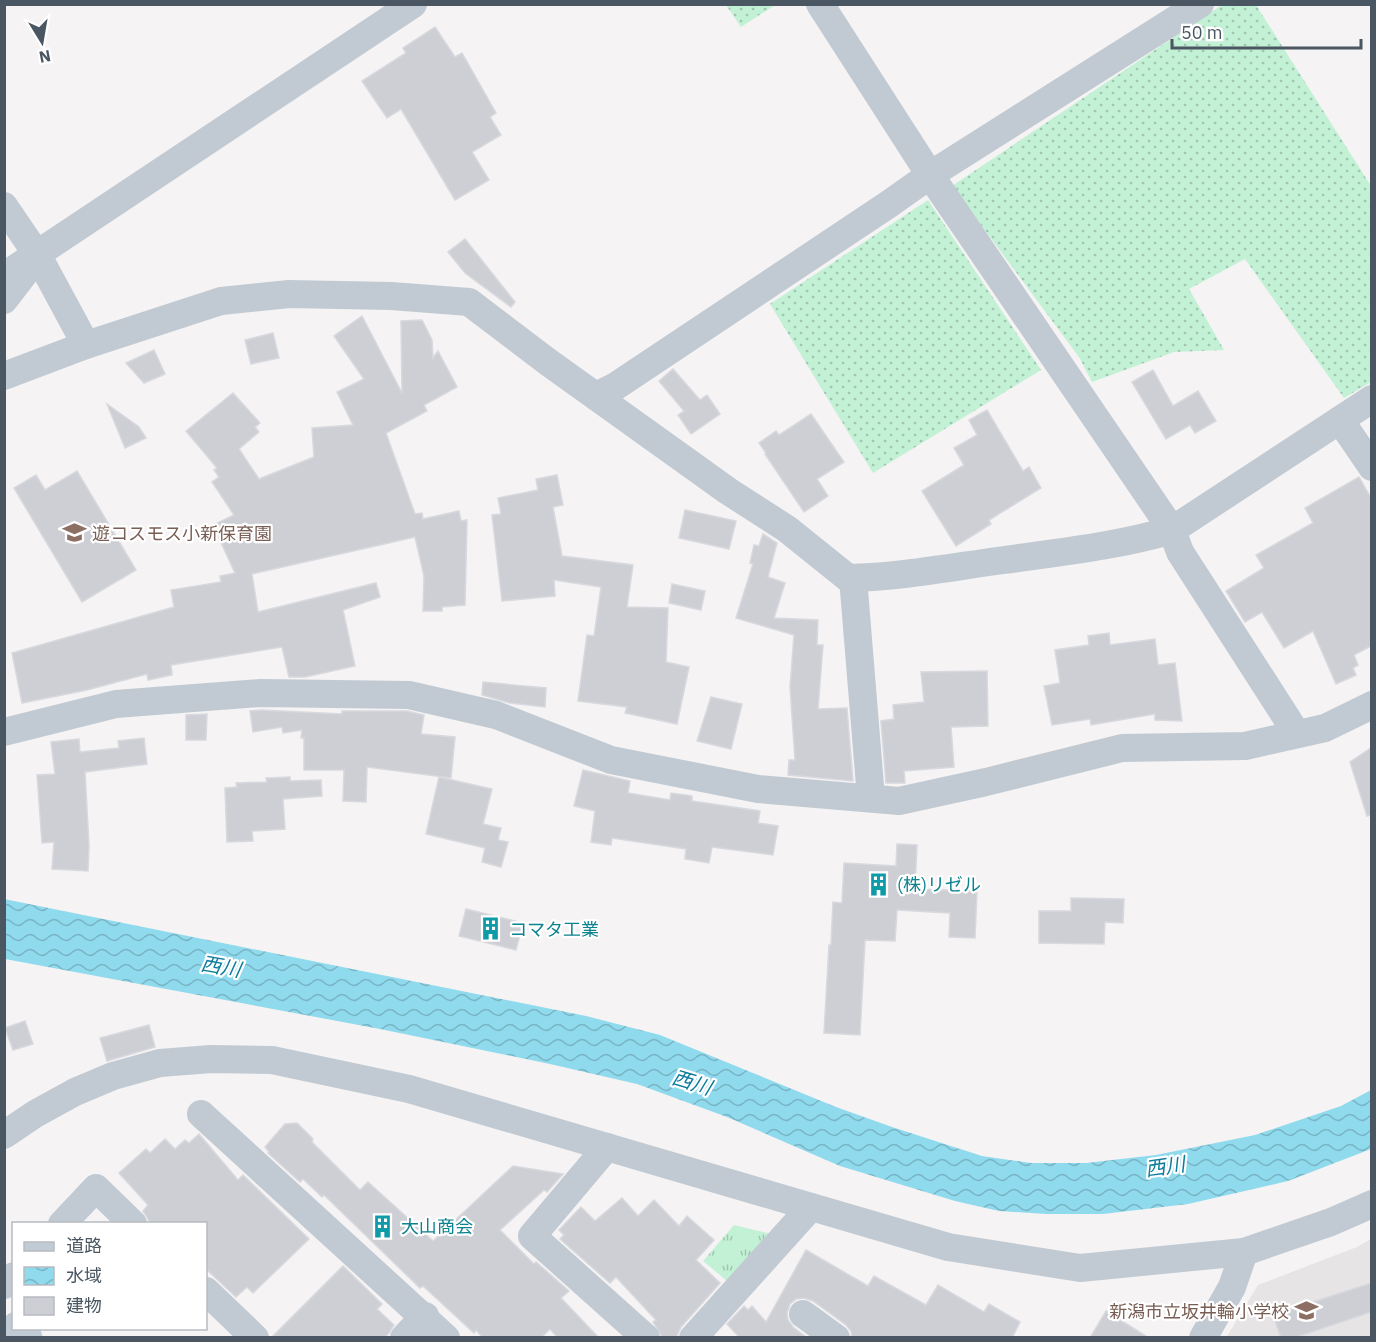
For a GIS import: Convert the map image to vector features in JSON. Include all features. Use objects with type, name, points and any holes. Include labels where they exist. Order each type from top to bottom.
[{"type":"street","points":[[4,276],[38,256],[413,4]]},
{"type":"street","points":[[820,4],[930,175],[1172,530],[1180,552],[1297,734]]},
{"type":"street","points":[[596,396],[645,367],[930,175],[1200,4]]},
{"type":"street","points":[[4,206],[38,256],[86,345]]},
{"type":"street","points":[[4,300],[38,256]]},
{"type":"street","points":[[4,376],[86,345],[221,301],[289,294],[391,296],[469,302],[728,491],[787,529],[848,578],[897,575],[1067,551],[1144,538],[1172,530],[1371,399]]},
{"type":"street","points":[[1340,420],[1371,467]]},
{"type":"street","points":[[853,578],[870,798]]},
{"type":"street","points":[[4,732],[116,704],[260,693],[409,695],[496,715],[611,760],[758,789],[899,801],[1122,748],[1245,746],[1325,728],[1371,705]]},
{"type":"street","points":[[4,1135],[35,1114],[75,1092],[113,1076],[160,1063],[211,1059],[272,1060],[409,1089],[948,1247],[1080,1268],[1244,1252],[1332,1222],[1371,1204]]},
{"type":"street","points":[[201,1114],[446,1338]]},
{"type":"street","points":[[607,1147],[532,1236],[646,1338]]},
{"type":"street","points":[[64,1222],[96,1188],[131,1222]]},
{"type":"street","points":[[693,1338],[812,1207]]},
{"type":"street","points":[[1203,1338],[1232,1287],[1244,1252]]},
{"type":"street","points":[[207,1292],[255,1338]]},
{"type":"street","points":[[803,1314],[836,1338]]},
{"type":"street","points":[[404,1338],[424,1316]]},
{"type":"shaded area","name":"新潟市立坂井輪小学校","points":[[1371,1239],[1371,1337],[1226,1338],[1258,1285],[1357,1247]]},
{"type":"green space","points":[[726,5],[775,5],[741,27]]},
{"type":"green space","points":[[1222,5],[1256,5],[1371,186],[1371,382],[1344,398],[1245,259],[1189,289],[1224,350],[1174,352],[1092,382],[1079,357],[952,186]]},
{"type":"green space","points":[[928,200],[1041,370],[873,473],[770,304]]},
{"type":"green space","points":[[734,1225],[776,1235],[732,1285],[703,1261]]},
{"type":"water","name":"西川","points":[[4,899],[586,1016],[660,1035],[836,1107],[982,1156],[1031,1163],[1086,1163],[1156,1155],[1255,1135],[1341,1106],[1371,1090],[1371,1149],[1288,1181],[1188,1204],[1103,1214],[999,1211],[955,1201],[840,1166],[727,1117],[637,1084],[380,1029],[5,959]]},
{"type":"building","points":[[435,27],[455,57],[462,53],[496,113],[490,117],[501,135],[472,152],[489,180],[455,200],[401,109],[387,118],[362,81],[406,53],[403,48]]},
{"type":"building","points":[[465,239],[515,302],[511,307],[465,273],[448,252]]},
{"type":"building","points":[[362,316],[402,393],[401,321],[422,320],[432,340],[433,358],[438,351],[457,387],[424,405],[427,411],[386,433],[415,514],[422,513],[423,519],[459,511],[461,521],[467,520],[465,605],[442,607],[442,611],[423,611],[424,576],[415,537],[252,574],[258,612],[376,583],[380,597],[343,610],[355,666],[305,677],[289,677],[282,647],[171,665],[172,675],[148,680],[147,674],[87,690],[22,703],[12,653],[174,607],[171,590],[221,582],[220,576],[235,573],[213,525],[234,515],[212,482],[219,477],[214,470],[217,468],[186,431],[233,393],[260,423],[255,427],[259,432],[239,449],[259,479],[314,457],[312,428],[353,425],[337,392],[364,379],[334,336]]},
{"type":"building","points":[[273,333],[279,358],[251,364],[245,340]]},
{"type":"building","points":[[154,350],[165,374],[144,383],[126,363]]},
{"type":"building","points":[[673,369],[700,400],[707,395],[720,414],[691,434],[678,415],[684,411],[659,381]]},
{"type":"building","points":[[1153,370],[1173,406],[1198,391],[1216,421],[1195,433],[1190,425],[1166,439],[1132,382]]},
{"type":"building","points":[[107,404],[139,427],[146,438],[125,448]]},
{"type":"building","points":[[987,410],[1023,471],[1029,467],[1041,488],[989,520],[991,524],[956,546],[922,491],[964,465],[954,448],[977,435],[969,420]]},
{"type":"building","points":[[811,414],[844,462],[817,479],[828,496],[804,512],[759,443],[776,431],[779,435]]},
{"type":"building","points":[[77,471],[136,570],[82,602],[14,488],[36,475],[45,490]]},
{"type":"building","points":[[557,475],[563,505],[553,507],[562,556],[633,565],[627,607],[668,608],[666,662],[689,667],[677,724],[625,713],[627,707],[578,701],[587,635],[594,636],[601,587],[554,580],[555,596],[502,601],[492,515],[501,514],[498,498],[538,490],[536,479]]},
{"type":"building","points":[[1359,477],[1371,498],[1371,646],[1354,655],[1358,665],[1353,668],[1356,675],[1336,684],[1313,631],[1284,648],[1262,612],[1245,622],[1226,591],[1264,568],[1256,555],[1313,523],[1305,508]]},
{"type":"building","points":[[685,510],[736,521],[729,549],[679,538]]},
{"type":"building","points":[[763,534],[777,543],[768,577],[785,583],[774,618],[818,620],[817,645],[823,645],[818,709],[847,708],[853,781],[788,775],[789,760],[795,760],[790,687],[794,635],[736,618],[753,564],[750,563],[754,545],[759,546]]},
{"type":"building","points":[[672,584],[705,591],[701,610],[669,603]]},
{"type":"building","points":[[1109,633],[1110,645],[1155,639],[1158,665],[1175,663],[1182,721],[1155,720],[1155,714],[1091,725],[1090,719],[1052,725],[1044,686],[1060,683],[1055,650],[1089,645],[1088,636]]},
{"type":"building","points":[[987,671],[988,726],[951,727],[954,767],[904,771],[905,783],[886,783],[881,721],[894,719],[893,705],[924,702],[921,672]]},
{"type":"building","points":[[483,682],[546,688],[545,707],[510,703],[482,695]]},
{"type":"building","points":[[711,697],[742,704],[731,749],[697,741]]},
{"type":"building","points":[[250,711],[342,714],[342,711],[407,711],[424,715],[421,734],[455,737],[451,778],[367,767],[366,802],[343,801],[344,770],[304,770],[302,730],[283,733],[282,727],[253,732]]},
{"type":"building","points":[[207,714],[206,740],[186,740],[186,715]]},
{"type":"building","points":[[144,738],[147,764],[85,772],[88,871],[52,869],[54,842],[42,843],[37,775],[55,774],[51,742],[79,739],[80,752],[119,748],[118,741]]},
{"type":"building","points":[[1371,748],[1371,815],[1367,816],[1350,762]]},
{"type":"building","points":[[583,770],[630,781],[628,793],[670,800],[671,793],[692,796],[692,801],[760,811],[758,823],[778,826],[773,855],[712,847],[709,863],[685,859],[686,849],[612,838],[611,845],[591,842],[595,811],[574,806]]},
{"type":"building","points":[[290,777],[290,781],[321,780],[322,796],[283,799],[285,829],[252,831],[253,841],[227,842],[225,788],[237,787],[236,783],[267,782],[266,778]]},
{"type":"building","points":[[439,777],[492,789],[483,824],[501,828],[498,840],[508,842],[501,867],[482,862],[485,848],[426,834]]},
{"type":"building","points":[[897,844],[917,845],[915,889],[977,891],[975,938],[949,937],[950,913],[897,910],[895,941],[865,940],[860,1035],[824,1033],[833,902],[842,903],[844,863],[896,866]]},
{"type":"building","points":[[1071,898],[1124,899],[1123,923],[1105,922],[1104,944],[1039,943],[1039,911],[1071,911]]},
{"type":"building","name":"コマタ工業","points":[[466,909],[523,923],[516,950],[459,936]]},
{"type":"building","points":[[25,1021],[33,1044],[13,1050],[5,1028]]},
{"type":"building","points":[[149,1025],[155,1047],[107,1061],[100,1038]]},
{"type":"building","points":[[297,1123],[313,1139],[312,1142],[360,1190],[368,1182],[433,1241],[513,1166],[563,1174],[547,1192],[544,1190],[500,1230],[534,1264],[536,1262],[569,1291],[561,1298],[599,1338],[558,1338],[550,1329],[541,1338],[483,1338],[476,1330],[474,1333],[423,1286],[420,1288],[324,1195],[322,1197],[303,1179],[300,1182],[268,1153],[265,1147],[285,1124]]},
{"type":"building","points":[[199,1134],[238,1180],[243,1175],[309,1239],[253,1293],[247,1287],[236,1297],[207,1270],[207,1222],[150,1222],[143,1211],[148,1205],[119,1173],[146,1149],[150,1153],[165,1139],[175,1149],[185,1140],[189,1143]]},
{"type":"building","points":[[622,1198],[638,1216],[654,1200],[679,1226],[687,1216],[714,1240],[696,1260],[720,1283],[681,1327],[676,1338],[663,1338],[653,1322],[656,1320],[616,1277],[610,1283],[560,1239],[564,1235],[559,1230],[581,1207],[595,1221]]},
{"type":"building","points":[[806,1250],[868,1286],[874,1276],[926,1305],[938,1285],[984,1312],[989,1304],[1020,1322],[1012,1338],[852,1338],[851,1331],[846,1325],[813,1301],[804,1298],[796,1299],[790,1304],[787,1313],[788,1320],[793,1327],[807,1338],[740,1338],[727,1324],[744,1306],[748,1310],[752,1306],[766,1322]]},
{"type":"building","points":[[343,1266],[382,1304],[377,1309],[394,1325],[384,1338],[271,1338]]},
{"type":"building","points":[[1371,1283],[1371,1312],[1294,1338],[1281,1338],[1273,1315]]},
{"type":"building","points":[[1106,1311],[1149,1338],[1090,1338]]},
{"type":"place","name":"遊コスモス小新保育園","points":[[74,533]]},
{"type":"place","name":"(株)リゼル","points":[[879,884]]},
{"type":"place","name":"コマタ工業","points":[[491,929]]},
{"type":"place","name":"大山商会","points":[[383,1226]]},
{"type":"place","name":"新潟市立坂井輪小学校","points":[[1307,1311]]}]
